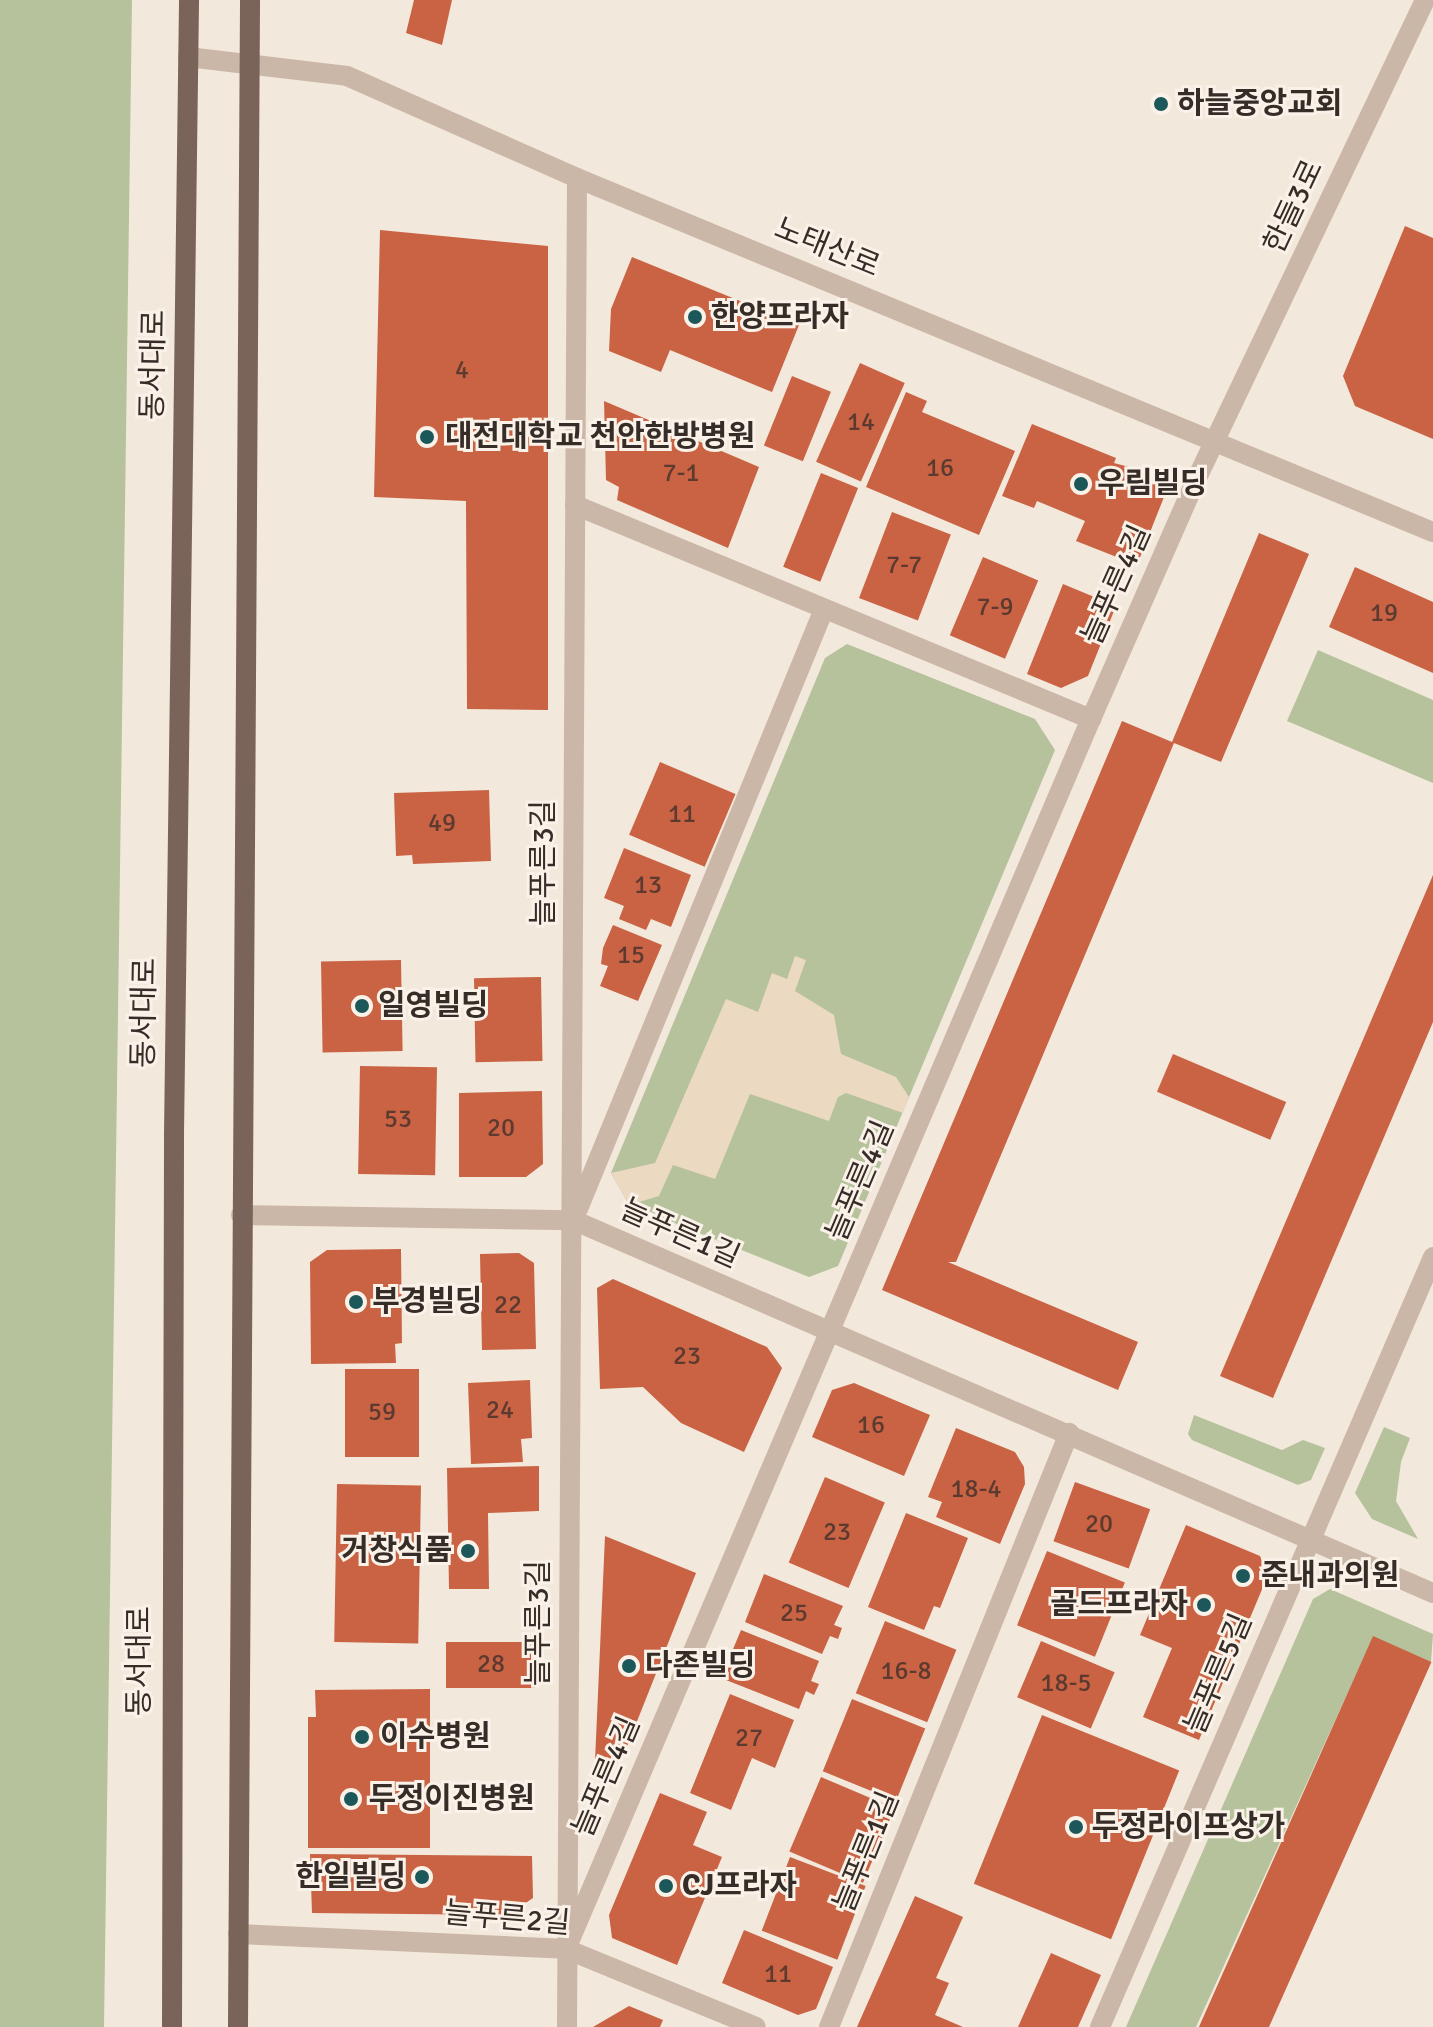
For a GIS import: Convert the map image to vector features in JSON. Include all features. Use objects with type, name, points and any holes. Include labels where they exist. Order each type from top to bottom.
[{"type":"main road","name":"동서대로","points":[[172,2027],[174,1134],[189,0]]},
{"type":"main road","points":[[238,2027],[250,0]]},
{"type":"street","name":"한들3로","points":[[1219,440],[1425,0]]},
{"type":"street","name":"노태산로","points":[[188,57],[347,76],[577,178],[1219,440],[1433,532]]},
{"type":"street","name":"늘푸른3길","points":[[567,2027],[577,178]]},
{"type":"street","name":"늘푸른4길","points":[[566,1949],[1091,719],[1219,440]]},
{"type":"street","points":[[575,505],[1091,719]]},
{"type":"street","name":"늘푸른3길","points":[[573,1220],[824,609]]},
{"type":"street","name":"늘푸른1길","points":[[241,1215],[573,1220],[1433,1593]]},
{"type":"street","name":"늘푸른5길","points":[[1100,2027],[1433,1257]]},
{"type":"street","name":"늘푸른1길","points":[[829,2027],[1069,1433]]},
{"type":"street","name":"늘푸른2길","points":[[238,1934],[566,1949],[756,2027]]},
{"type":"green space","points":[[0,0],[132,0],[104,2027],[0,2027]]},
{"type":"green space","points":[[847,644],[1035,719],[1055,750],[838,1266],[809,1277],[629,1205],[611,1173],[825,658]]},
{"type":"green space","points":[[1318,650],[1433,700],[1433,783],[1287,721]]},
{"type":"green space","points":[[1194,1415],[1282,1450],[1303,1440],[1325,1448],[1311,1480],[1298,1485],[1192,1440],[1188,1434]]},
{"type":"green space","points":[[1384,1427],[1410,1438],[1401,1462],[1396,1501],[1418,1539],[1372,1519],[1355,1493]]},
{"type":"green space","points":[[1330,1589],[1433,1634],[1431,1662],[1373,1637],[1196,2027],[1126,2027],[1313,1599]]},
{"type":"shaded area","points":[[795,956],[806,960],[795,991],[834,1015],[841,1054],[896,1077],[909,1097],[903,1113],[846,1093],[838,1097],[829,1121],[750,1094],[715,1179],[673,1165],[659,1196],[629,1205],[611,1173],[655,1163],[726,999],[758,1012],[772,973],[787,979]]},
{"type":"building","points":[[414,0],[452,0],[442,45],[406,33]]},
{"type":"building","points":[[1405,226],[1433,238],[1433,439],[1355,406],[1343,376]]},
{"type":"building","points":[[380,230],[548,246],[548,710],[467,709],[466,501],[374,497]]},
{"type":"building","name":"한양프라자","points":[[632,257],[799,325],[772,392],[670,350],[661,372],[609,351],[611,309]]},
{"type":"building","points":[[860,363],[905,383],[861,482],[816,462]]},
{"type":"building","points":[[792,376],[831,392],[803,461],[764,446]]},
{"type":"building","points":[[906,392],[927,401],[922,412],[1015,451],[979,535],[866,487]]},
{"type":"building","points":[[604,401],[759,467],[728,548],[617,500],[619,487],[606,480]]},
{"type":"building","name":"우림빌딩","points":[[1032,424],[1116,458],[1114,463],[1148,472],[1164,497],[1137,565],[1076,541],[1085,521],[1037,501],[1034,508],[1002,496]]},
{"type":"building","points":[[821,473],[858,488],[820,582],[783,567]]},
{"type":"building","points":[[892,512],[951,535],[918,620],[859,598]]},
{"type":"building","points":[[1259,533],[1309,554],[1221,762],[1174,743],[956,1262],[948,1262],[1138,1342],[1118,1390],[882,1290],[1122,721],[1172,742]]},
{"type":"building","points":[[983,557],[1038,580],[1005,659],[950,635]]},
{"type":"building","points":[[1355,567],[1433,602],[1433,673],[1329,627]]},
{"type":"building","points":[[1063,584],[1116,606],[1088,676],[1061,688],[1027,674]]},
{"type":"building","points":[[660,762],[735,794],[705,867],[629,835]]},
{"type":"building","points":[[489,790],[491,861],[413,864],[412,855],[396,856],[394,793]]},
{"type":"building","points":[[624,848],[691,875],[671,927],[651,919],[646,930],[619,919],[624,906],[604,898]]},
{"type":"building","points":[[1433,875],[1433,1022],[1273,1398],[1220,1376]]},
{"type":"building","points":[[613,925],[662,945],[638,1001],[600,986],[608,966],[601,964],[603,948]]},
{"type":"building","name":"일영빌딩","points":[[401,960],[403,1051],[323,1052],[321,961]]},
{"type":"building","points":[[541,977],[542,1061],[475,1062],[474,978]]},
{"type":"building","points":[[1173,1054],[1286,1102],[1270,1140],[1157,1092]]},
{"type":"building","points":[[360,1066],[437,1067],[435,1175],[358,1174]]},
{"type":"building","points":[[542,1091],[543,1164],[526,1177],[459,1177],[459,1093]]},
{"type":"building","name":"부경빌딩","points":[[401,1249],[402,1343],[395,1344],[396,1363],[311,1364],[310,1262],[327,1250]]},
{"type":"building","points":[[519,1253],[534,1263],[536,1349],[482,1350],[480,1254]]},
{"type":"building","points":[[613,1279],[767,1347],[782,1368],[744,1452],[681,1423],[643,1387],[600,1389],[597,1288]]},
{"type":"building","points":[[345,1369],[419,1369],[419,1457],[345,1457]]},
{"type":"building","points":[[530,1380],[532,1438],[521,1439],[523,1462],[471,1464],[468,1383]]},
{"type":"building","points":[[854,1383],[930,1415],[904,1476],[812,1437],[832,1390]]},
{"type":"building","points":[[956,1428],[1015,1452],[1024,1467],[1025,1484],[1000,1544],[936,1517],[942,1502],[928,1497]]},
{"type":"building","name":"거창식품","points":[[539,1466],[539,1511],[488,1513],[489,1589],[449,1589],[447,1468]]},
{"type":"building","points":[[825,1477],[885,1502],[848,1588],[789,1563]]},
{"type":"building","points":[[1075,1482],[1150,1509],[1129,1569],[1053,1541]]},
{"type":"building","points":[[337,1484],[421,1485],[418,1643],[334,1642]]},
{"type":"building","points":[[906,1513],[968,1538],[940,1608],[934,1606],[924,1630],[868,1607]]},
{"type":"building","name":"골드프라자","points":[[1186,1525],[1260,1556],[1268,1575],[1199,1740],[1143,1717],[1172,1648],[1140,1635]]},
{"type":"building","name":"다존빌딩","points":[[605,1536],[696,1573],[622,1759],[607,1770],[595,1761]]},
{"type":"building","points":[[1047,1551],[1125,1582],[1095,1657],[1017,1625]]},
{"type":"building","points":[[764,1574],[843,1606],[834,1625],[842,1628],[838,1639],[830,1636],[822,1654],[745,1622]]},
{"type":"building","points":[[885,1621],[956,1650],[927,1722],[856,1693]]},
{"type":"building","points":[[741,1630],[819,1661],[811,1681],[819,1684],[814,1695],[806,1691],[799,1709],[721,1678]]},
{"type":"building","points":[[1373,1636],[1431,1662],[1269,2027],[1199,2027]]},
{"type":"building","points":[[1041,1641],[1115,1672],[1091,1728],[1017,1697]]},
{"type":"building","points":[[446,1642],[535,1642],[535,1688],[446,1688]]},
{"type":"building","points":[[430,1689],[430,1848],[308,1848],[308,1717],[316,1717],[315,1690]]},
{"type":"building","points":[[730,1694],[794,1720],[775,1768],[752,1758],[731,1810],[690,1793]]},
{"type":"building","points":[[852,1699],[925,1729],[896,1801],[823,1771]]},
{"type":"building","name":"두정라이프상가","points":[[1042,1715],[1179,1770],[1111,1939],[974,1884]]},
{"type":"building","points":[[821,1777],[895,1808],[863,1883],[789,1852]]},
{"type":"building","name":"CJ프라자","points":[[660,1793],[707,1812],[693,1845],[722,1857],[677,1965],[612,1938],[609,1915]]},
{"type":"building","name":"한일빌딩","points":[[310,1854],[532,1856],[533,1898],[508,1915],[312,1913]]},
{"type":"building","points":[[790,1857],[866,1886],[837,1960],[762,1931]]},
{"type":"building","points":[[915,1896],[963,1917],[936,1978],[949,1983],[935,2015],[963,2027],[857,2027]]},
{"type":"building","points":[[744,1930],[833,1967],[816,2009],[798,2015],[722,1983]]},
{"type":"building","points":[[1051,1953],[1101,1975],[1078,2027],[1018,2027]]},
{"type":"building","points":[[629,2006],[663,2020],[660,2027],[593,2027]]},
{"type":"place","name":"하늘중앙교회","points":[[1161,104]]},
{"type":"place","name":"한양프라자","points":[[695,317]]},
{"type":"place","name":"대전대학교 천안한방병원","points":[[427,437]]},
{"type":"place","name":"우림빌딩","points":[[1081,484]]},
{"type":"place","name":"일영빌딩","points":[[362,1006]]},
{"type":"place","name":"부경빌딩","points":[[356,1302]]},
{"type":"place","name":"거창식품","points":[[468,1551]]},
{"type":"place","name":"준내과의원","points":[[1243,1576]]},
{"type":"place","name":"골드프라자","points":[[1204,1605]]},
{"type":"place","name":"다존빌딩","points":[[629,1666]]},
{"type":"place","name":"이수병원","points":[[362,1737]]},
{"type":"place","name":"두정이진병원","points":[[351,1799]]},
{"type":"place","name":"두정라이프상가","points":[[1076,1827]]},
{"type":"place","name":"한일빌딩","points":[[422,1877]]},
{"type":"place","name":"CJ프라자","points":[[666,1886]]}]
